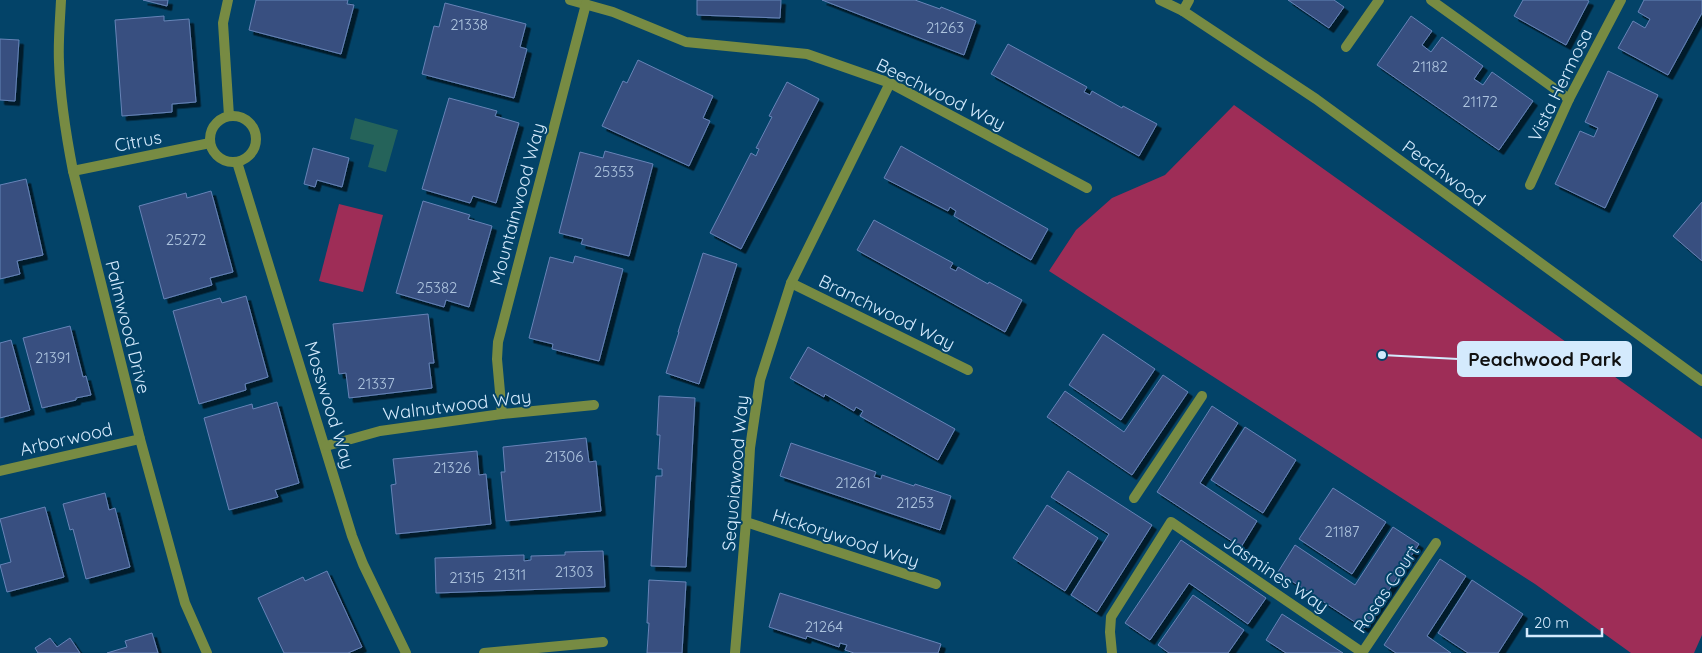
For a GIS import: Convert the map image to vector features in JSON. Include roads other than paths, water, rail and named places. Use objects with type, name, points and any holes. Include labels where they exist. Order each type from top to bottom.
[{"type":"street","name":"Palmwood Drive","points":[[61,0],[59,60],[61,96],[73,171],[140,439],[185,603],[207,653]]},
{"type":"street","points":[[228,0],[223,23],[229,116]]},
{"type":"street","name":"Beechwood Way","points":[[570,0],[613,12],[686,42],[807,54],[890,83],[1087,188]]},
{"type":"street","name":"Peachwood","points":[[1160,0],[1183,11],[1316,99],[1702,381]]},
{"type":"street","points":[[1183,11],[1189,0]]},
{"type":"street","points":[[1346,47],[1379,0]]},
{"type":"street","points":[[1431,0],[1569,99]]},
{"type":"street","name":"Vista Hermosa","points":[[1530,185],[1569,99],[1620,0]]},
{"type":"street","name":"Mountainwood Way","points":[[502,414],[496,359],[498,342],[586,4]]},
{"type":"street","name":"Sequoiawood Way","points":[[735,653],[750,448],[760,380],[791,283],[890,83]]},
{"type":"street","points":[[229,116],[238,116],[246,120],[253,126],[256,135],[256,144],[252,152],[246,159],[237,162],[228,162],[220,158],[214,152],[210,143],[210,134],[214,126],[220,119],[229,116]]},
{"type":"street","name":"Citrus","points":[[73,171],[210,143]]},
{"type":"street","name":"Mosswood Way","points":[[237,162],[359,554],[406,653]]},
{"type":"street","name":"Branchwood Way","points":[[791,283],[968,370]]},
{"type":"street","points":[[1134,498],[1202,396]]},
{"type":"street","name":"Walnutwood Way","points":[[326,446],[380,431],[502,414],[594,405]]},
{"type":"street","name":"Arborwood","points":[[0,471],[140,439]]},
{"type":"street","name":"Hickorywood Way","points":[[746,522],[936,584]]},
{"type":"street","name":"Jasmines Way","points":[[1112,653],[1111,617],[1171,522],[1362,653]]},
{"type":"street","name":"Rosas Court","points":[[1362,653],[1436,543]]},
{"type":"street","points":[[484,653],[603,642]]},
{"type":"place","name":"Peachwood Park","points":[[1382,355]]}]
